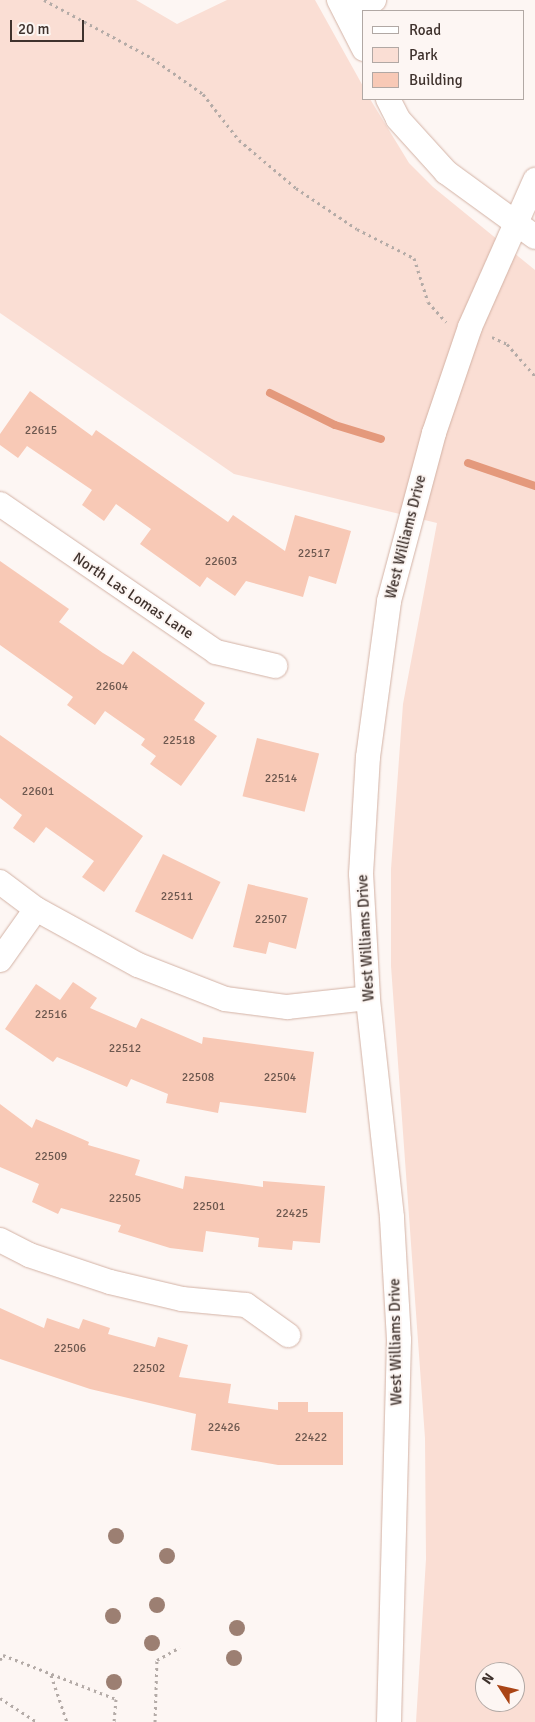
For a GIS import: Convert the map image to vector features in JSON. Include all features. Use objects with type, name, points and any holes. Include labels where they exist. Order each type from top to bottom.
[{"type":"street","points":[[362,45],[343,7],[374,0]]},
{"type":"street","points":[[388,100],[398,119],[446,172],[535,237]]},
{"type":"street","name":"West Williams Drive","points":[[389,1722],[399,1340],[392,1217],[368,998],[361,874],[368,757],[389,601],[434,433],[470,328],[535,180]]},
{"type":"street","name":"North Las Lomas Lane","points":[[0,504],[216,652],[275,666]]},
{"type":"street","points":[[0,882],[36,908],[138,965],[225,999],[287,1007],[368,998]]},
{"type":"street","points":[[0,960],[36,908]]},
{"type":"street","points":[[0,1240],[29,1255],[110,1282],[182,1299],[246,1305],[288,1335]]},
{"type":"path","points":[[44,0],[152,58],[203,94],[239,140],[296,188],[358,229],[414,258],[428,302],[443,321],[470,328],[507,344],[535,376]]},
{"type":"path","points":[[155,1722],[157,1660],[180,1647]]},
{"type":"path","points":[[0,1660],[3,1655],[116,1699],[114,1722]]},
{"type":"path","points":[[50,1674],[67,1722]]},
{"type":"path","points":[[0,1698],[37,1722]]},
{"type":"green space","points":[[0,0],[136,0],[177,24],[227,0],[315,0],[362,84],[362,100],[371,100],[409,163],[433,187],[535,270],[535,1722],[416,1722],[426,1559],[425,1438],[391,966],[391,869],[403,704],[437,523],[234,474],[0,313]]},
{"type":"building","points":[[30,391],[92,436],[96,430],[228,522],[233,515],[285,551],[295,515],[351,531],[336,584],[309,576],[303,597],[246,581],[235,596],[207,577],[200,587],[140,544],[151,529],[116,504],[104,521],[82,505],[92,490],[27,446],[18,458],[0,445],[0,434]]},
{"type":"building","points":[[0,561],[69,609],[59,622],[103,653],[123,665],[133,651],[205,703],[194,720],[217,736],[181,786],[150,764],[156,756],[141,745],[145,739],[105,711],[95,725],[67,705],[73,697],[0,645]]},
{"type":"building","points":[[0,735],[143,836],[104,892],[82,877],[94,861],[46,827],[34,843],[13,828],[22,815],[0,798]]},
{"type":"building","points":[[257,738],[319,753],[305,812],[242,796]]},
{"type":"building","points":[[163,854],[221,882],[192,940],[135,912]]},
{"type":"building","points":[[248,884],[308,898],[296,949],[269,942],[266,954],[233,947]]},
{"type":"building","points":[[73,982],[97,998],[90,1008],[136,1028],[141,1018],[202,1044],[203,1037],[314,1052],[306,1113],[220,1102],[218,1113],[166,1103],[168,1094],[131,1079],[127,1087],[57,1057],[53,1062],[5,1029],[36,984],[60,1000]]},
{"type":"building","points":[[0,1104],[32,1128],[36,1119],[89,1142],[88,1145],[140,1160],[135,1175],[183,1189],[185,1176],[263,1187],[263,1181],[325,1186],[320,1243],[293,1241],[292,1250],[258,1247],[259,1238],[206,1231],[203,1252],[170,1248],[118,1232],[121,1225],[61,1208],[58,1214],[32,1202],[39,1184],[0,1167]]},
{"type":"building","points":[[0,1308],[44,1328],[47,1318],[79,1329],[83,1319],[110,1328],[108,1334],[155,1347],[158,1337],[188,1345],[179,1377],[231,1384],[228,1403],[278,1410],[278,1402],[308,1402],[308,1412],[343,1412],[343,1465],[278,1465],[191,1450],[196,1414],[90,1389],[0,1359]]},
{"type":"waterway","points":[[270,393],[335,425],[381,439]]},
{"type":"waterway","points":[[468,463],[535,486]]}]
